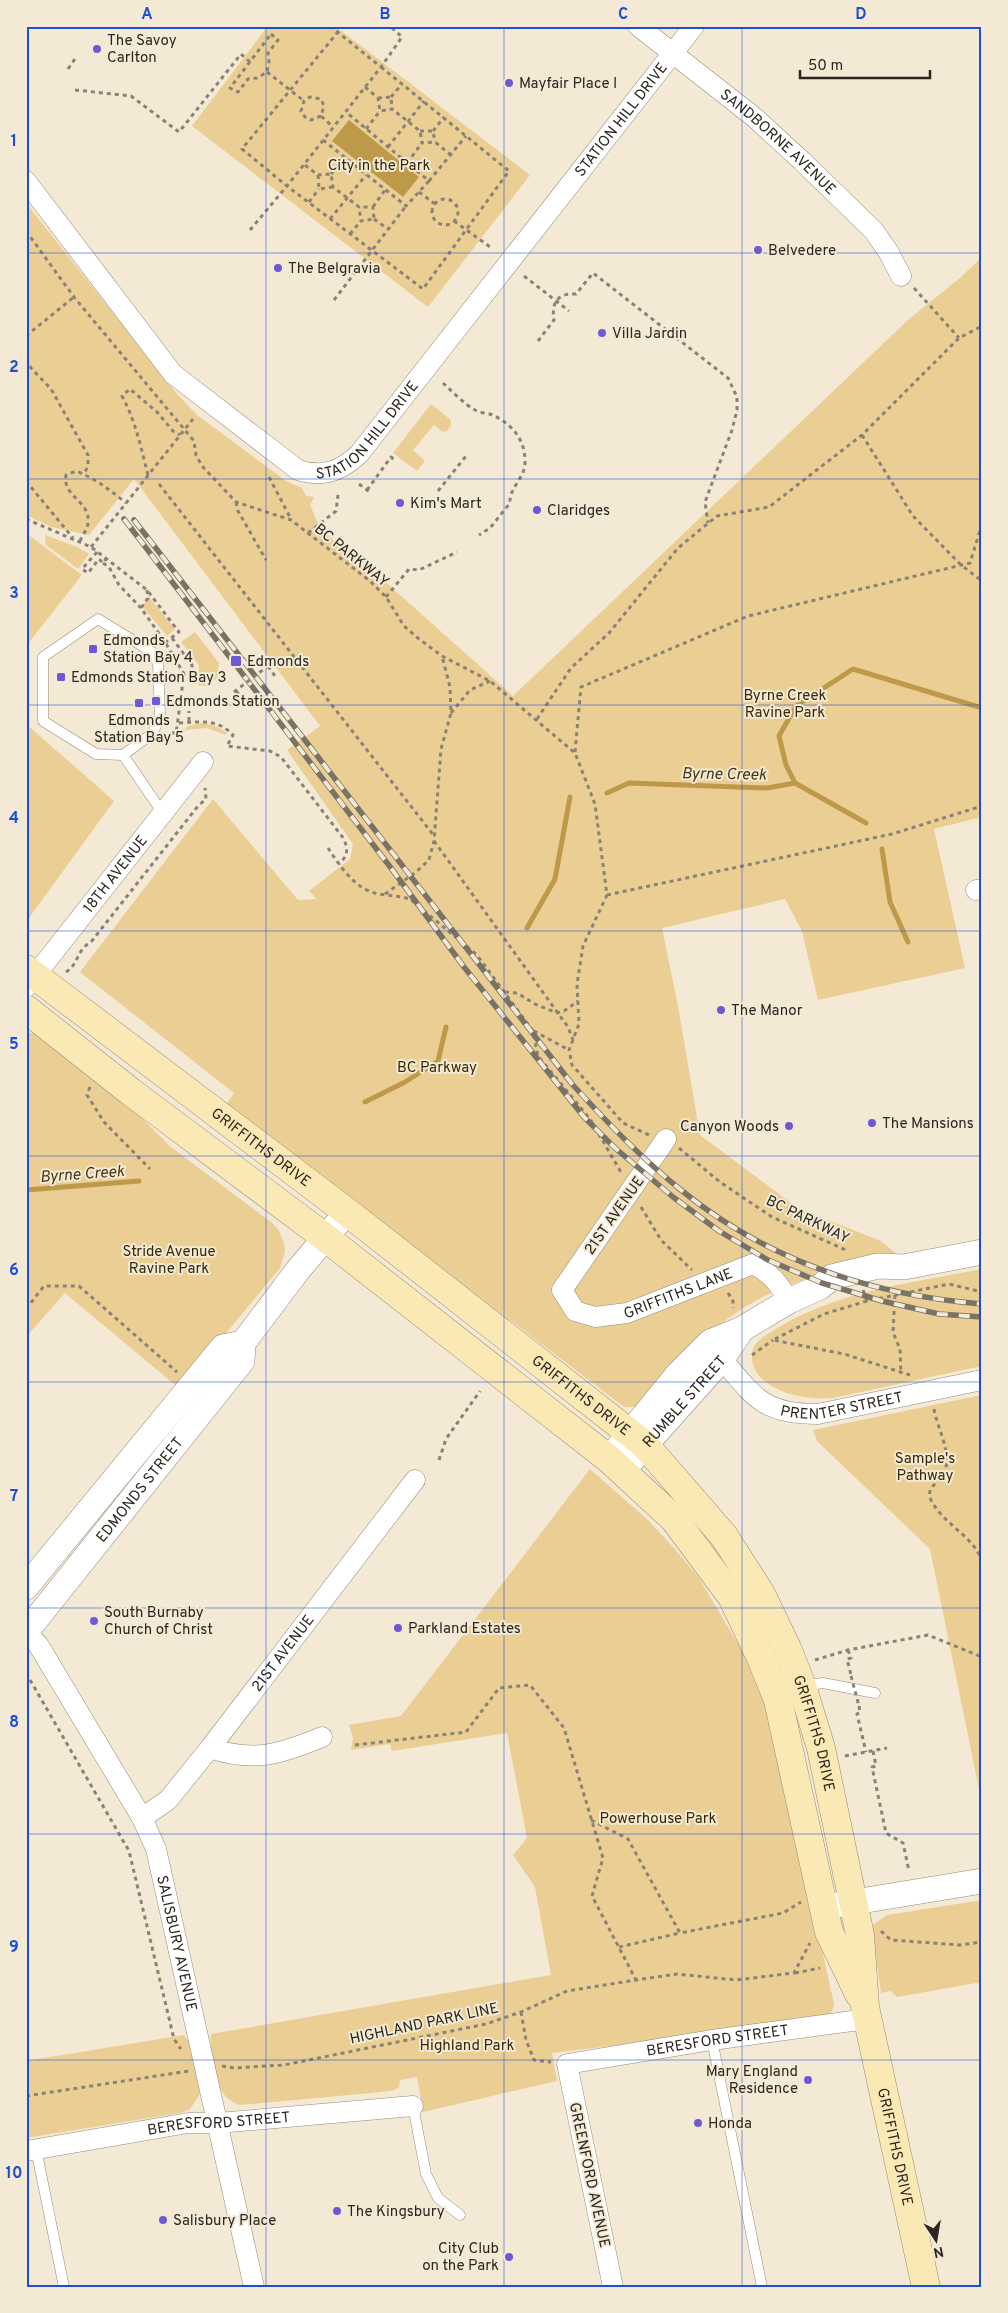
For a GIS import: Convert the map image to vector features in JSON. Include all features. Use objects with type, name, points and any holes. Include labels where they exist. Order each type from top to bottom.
[{"type":"main road","name":"GRIFFITHS DRIVE","points":[[29,977],[347,1212],[638,1439],[724,1536],[806,1674],[860,1935],[866,2013],[926,2287]]},
{"type":"main road","name":"GRIFFITHS DRIVE","points":[[26,1009],[131,1092],[326,1238],[616,1464],[674,1519],[704,1556],[732,1596],[778,1700],[814,1903],[866,2013]]},
{"type":"street","name":"SANDBORNE AVENUE","points":[[638,26],[754,117],[802,161],[874,231],[889,253],[901,276]]},
{"type":"street","name":"STATION HILL DRIVE","points":[[26,181],[173,374],[285,462],[307,473],[324,474],[343,467],[359,454],[694,26]]},
{"type":"street","name":"18TH AVENUE","points":[[29,977],[202,762]]},
{"type":"street","name":"21ST AVENUE","points":[[562,1290],[666,1139]]},
{"type":"street","name":"EDMONDS STREET","points":[[26,1632],[242,1360],[243,1343],[298,1270],[347,1212]]},
{"type":"street","name":"RUMBLE STREET","points":[[638,1439],[679,1374],[710,1342],[742,1329],[789,1301],[820,1287],[832,1277],[878,1266],[904,1267],[982,1252]]},
{"type":"street","name":"GRIFFITHS LANE","points":[[562,1290],[575,1311],[595,1317],[628,1313],[707,1280],[753,1264],[766,1270],[777,1282],[789,1301]]},
{"type":"street","name":"RUMBLE STREET","points":[[616,1464],[638,1439],[722,1359],[742,1329]]},
{"type":"street","name":"EDMONDS STREET","points":[[26,1587],[223,1347],[243,1343]]},
{"type":"street","name":"PRENTER STREET","points":[[722,1359],[754,1397],[781,1410],[799,1414],[818,1414],[982,1380]]},
{"type":"street","name":"21ST AVENUE","points":[[142,1818],[168,1800],[210,1748],[415,1480]]},
{"type":"street","name":"SALISBURY AVENUE","points":[[26,1632],[39,1646],[151,1835],[161,1866],[254,2287]]},
{"type":"street","points":[[210,1748],[232,1755],[255,1756],[291,1750],[322,1737]]},
{"type":"street","points":[[814,1903],[854,1902],[982,1882]]},
{"type":"street","name":"BERESFORD STREET","points":[[567,2064],[866,2013]]},
{"type":"street","name":"GREENFORD AVENUE","points":[[567,2064],[613,2287]]},
{"type":"street","name":"BERESFORD STREET","points":[[31,2150],[188,2123],[218,2123],[414,2106]]},
{"type":"lane","points":[[98,619],[152,652],[158,662],[160,716],[153,733],[123,755],[96,754],[43,721],[43,657],[98,619]]},
{"type":"lane","points":[[123,755],[162,812]]},
{"type":"lane","points":[[806,1674],[823,1683],[875,1693]]},
{"type":"lane","points":[[712,2040],[762,2287]]},
{"type":"lane","points":[[414,2106],[426,2174],[438,2198],[460,2215]]},
{"type":"lane","points":[[31,2150],[64,2287]]},
{"type":"path","points":[[330,26],[444,117],[509,171],[423,289],[287,186],[242,149],[335,30]]},
{"type":"path","points":[[250,230],[305,165],[402,37],[390,26]]},
{"type":"path","points":[[271,34],[278,40],[268,53],[267,72],[257,78],[248,79],[238,92],[230,88],[250,62],[271,34]]},
{"type":"path","points":[[75,90],[131,96],[179,132],[241,54],[250,62]]},
{"type":"path","points":[[68,69],[74,59]]},
{"type":"path","points":[[267,72],[304,101]]},
{"type":"path","points":[[392,110],[391,97],[402,84]]},
{"type":"path","points":[[365,87],[378,98],[380,111],[366,129]]},
{"type":"path","points":[[310,97],[321,99],[324,106],[321,116],[311,120],[304,117],[301,107],[304,101],[310,97]]},
{"type":"path","points":[[378,98],[391,97]]},
{"type":"path","points":[[388,147],[424,101]]},
{"type":"path","points":[[380,111],[392,110],[420,132],[422,143],[407,163]]},
{"type":"path","points":[[346,112],[429,181]]},
{"type":"path","points":[[321,116],[333,127]]},
{"type":"path","points":[[420,132],[433,130],[444,117]]},
{"type":"path","points":[[433,130],[434,142]]},
{"type":"path","points":[[334,300],[406,206],[466,136]]},
{"type":"path","points":[[323,140],[406,206]]},
{"type":"path","points":[[422,143],[434,142],[451,154]]},
{"type":"path","points":[[333,187],[331,174],[344,157]]},
{"type":"path","points":[[305,165],[318,175],[331,174]]},
{"type":"path","points":[[309,202],[319,189],[318,175]]},
{"type":"path","points":[[330,219],[366,175]]},
{"type":"path","points":[[319,189],[333,187],[359,207],[373,207]]},
{"type":"path","points":[[374,219],[373,207],[385,190]]},
{"type":"path","points":[[419,192],[435,204]]},
{"type":"path","points":[[441,199],[454,202],[458,213],[454,221],[446,224],[438,222],[433,216],[435,204],[441,199]]},
{"type":"path","points":[[359,207],[361,221]]},
{"type":"path","points":[[350,234],[361,221],[374,219],[388,229]]},
{"type":"path","points":[[454,221],[492,249]]},
{"type":"path","name":"BC PARKWAY","points":[[26,232],[74,297],[194,441],[196,455],[202,466],[236,502],[291,520],[370,581],[386,597],[404,626],[442,656],[490,681],[575,753],[595,804],[607,895]]},
{"type":"path","points":[[538,341],[554,320],[552,309],[560,295],[576,294],[593,273],[728,378],[737,397],[737,410],[732,430],[706,502],[708,524]]},
{"type":"path","points":[[524,276],[569,311]]},
{"type":"path","points":[[901,276],[959,338]]},
{"type":"path","points":[[26,336],[74,297]]},
{"type":"path","points":[[536,719],[570,668],[609,634],[678,548],[717,516],[769,507],[862,435],[959,338],[982,326]]},
{"type":"path","points":[[26,359],[31,368],[51,389],[88,455],[88,466],[84,474]]},
{"type":"path","points":[[443,383],[476,410],[490,414],[509,424],[520,440],[525,465],[521,477],[510,495],[510,502],[490,528],[479,535]]},
{"type":"path","points":[[148,475],[142,448],[130,411],[122,396],[130,389],[157,412],[173,431],[180,435]]},
{"type":"path","points":[[91,547],[192,420]]},
{"type":"path","points":[[862,435],[913,516],[961,565],[982,581]]},
{"type":"path","points":[[438,491],[466,456]]},
{"type":"path","points":[[367,490],[391,457],[396,461]]},
{"type":"path","points":[[77,540],[88,524],[86,509],[70,493],[65,483],[66,475],[76,470],[102,483],[126,504]]},
{"type":"path","points":[[269,477],[291,520]]},
{"type":"path","points":[[26,481],[77,540]]},
{"type":"path","points":[[159,484],[435,839],[568,1027],[573,1041]]},
{"type":"path","points":[[359,484],[371,493]]},
{"type":"path","points":[[308,533],[336,511],[338,495]]},
{"type":"path","points":[[236,502],[238,511],[266,560]]},
{"type":"path","points":[[26,519],[91,547],[147,590],[179,632],[165,642]]},
{"type":"path","points":[[575,753],[580,687],[748,616],[970,563],[982,524]]},
{"type":"path","points":[[97,552],[82,569],[88,573],[99,559],[109,567],[119,585],[141,608],[165,642],[184,674],[179,723],[176,734],[170,731]]},
{"type":"path","points":[[386,597],[409,569],[419,570],[457,552]]},
{"type":"path","points":[[103,563],[106,559]]},
{"type":"path","points":[[141,608],[148,598],[147,590]]},
{"type":"path","points":[[172,638],[192,665],[191,684]]},
{"type":"path","points":[[385,894],[429,860],[435,839],[441,749],[451,713],[450,687],[442,656]]},
{"type":"path","points":[[262,657],[275,676]]},
{"type":"path","points":[[242,699],[235,691],[268,666]]},
{"type":"path","points":[[184,674],[191,674]]},
{"type":"path","points":[[451,713],[470,690],[490,681]]},
{"type":"path","points":[[189,711],[189,721]]},
{"type":"path","points":[[179,723],[210,721],[226,727],[233,735],[227,746],[270,751],[281,757],[344,839],[348,848],[345,858],[339,864]]},
{"type":"path","points":[[67,972],[76,960],[82,947],[91,942],[198,806],[206,799]]},
{"type":"path","points":[[533,1031],[569,1050],[579,1024],[577,984],[583,946],[607,895],[892,834],[982,806]]},
{"type":"path","points":[[328,848],[345,873],[366,889],[410,899],[477,955],[533,1031],[538,1056],[590,1119],[661,1240],[691,1269],[707,1280]]},
{"type":"path","points":[[504,992],[516,993],[535,1004],[557,1013],[564,1012],[578,1000]]},
{"type":"path","name":"BC PARKWAY","points":[[569,1050],[572,1065],[624,1123],[643,1134],[666,1139],[687,1153],[720,1182],[772,1217],[855,1255]]},
{"type":"path","points":[[91,1081],[87,1095],[104,1122],[150,1169]]},
{"type":"path","points":[[752,1354],[773,1340],[824,1314],[867,1300],[949,1284],[982,1292]]},
{"type":"path","points":[[26,1309],[44,1286],[79,1286],[179,1374]]},
{"type":"path","points":[[863,1293],[867,1300]]},
{"type":"path","points":[[895,1295],[893,1332],[900,1349],[902,1374]]},
{"type":"path","points":[[773,1340],[844,1354],[902,1374],[912,1375]]},
{"type":"path","points":[[438,1460],[446,1439],[480,1391]]},
{"type":"path","points":[[934,1406],[947,1456],[944,1473],[931,1487],[932,1502],[978,1550],[982,1561]]},
{"type":"path","points":[[806,1674],[848,1650],[928,1635],[982,1658]]},
{"type":"path","points":[[848,1650],[851,1658],[847,1659],[850,1670]]},
{"type":"path","points":[[26,1673],[129,1851],[174,2039],[181,2048],[182,2056]]},
{"type":"path","points":[[851,1676],[859,1706],[860,1713],[857,1714],[866,1752]]},
{"type":"path","points":[[355,1745],[466,1732],[500,1688],[530,1685],[564,1728],[603,1858],[592,1896],[636,1980]]},
{"type":"path","points":[[840,1757],[887,1748]]},
{"type":"path","points":[[872,1751],[876,1766],[872,1767],[886,1833],[903,1843],[910,1872]]},
{"type":"path","points":[[591,1820],[628,1839],[680,1933]]},
{"type":"path","points":[[619,1947],[783,1913],[814,1903]]},
{"type":"path","points":[[877,1927],[891,1940],[959,1945],[982,1942]]},
{"type":"path","points":[[794,1973],[812,1939]]},
{"type":"path","name":"HIGHLAND PARK LINE","points":[[216,2068],[284,2065],[486,2024],[521,2012],[567,1991],[677,1974],[736,1980],[820,1968]]},
{"type":"path","points":[[521,2012],[526,2040],[534,2060],[567,2064]]},
{"type":"path","points":[[184,2064],[187,2080]]},
{"type":"path","points":[[26,2096],[196,2071]]},
{"type":"green space","name":"City in the Park","points":[[268,26],[335,26],[530,175],[428,307],[192,126]]},
{"type":"green space","points":[[26,203],[177,394],[197,415],[286,481],[302,488],[306,496],[314,497],[310,505],[321,530],[390,586],[513,696],[909,319],[960,278],[982,257],[982,817],[934,829],[965,968],[818,1000],[802,931],[785,899],[662,928],[678,1006],[700,1135],[798,1208],[881,1241],[898,1255],[802,1280],[757,1300],[716,1328],[638,1407],[624,1407],[227,1104],[234,1093],[80,972],[213,799],[298,900],[317,899],[309,891],[350,859],[353,844],[287,750],[320,726],[134,479],[89,535],[51,527],[26,515]]},
{"type":"green space","points":[[431,404],[451,420],[451,425],[447,431],[443,432],[434,425],[413,450],[425,461],[417,471],[393,453]]},
{"type":"green space","points":[[26,533],[82,575],[26,646]]},
{"type":"green space","points":[[45,535],[77,547],[89,554],[78,569],[46,545]]},
{"type":"green space","points":[[149,597],[175,629],[167,636],[142,606]]},
{"type":"green space","points":[[195,632],[219,663],[217,678],[206,686],[198,685],[199,665],[181,642]]},
{"type":"green space","points":[[202,723],[216,726],[226,732],[226,735],[207,728],[184,730],[188,726]]},
{"type":"green space","points":[[26,724],[114,801],[26,922]]},
{"type":"green space","name":"Stride Avenue Ravine Park","points":[[26,1032],[36,1034],[115,1092],[171,1147],[278,1229],[285,1251],[280,1268],[180,1389],[65,1293],[26,1337]]},
{"type":"green space","points":[[982,1269],[982,1366],[833,1398],[807,1398],[782,1391],[764,1381],[752,1362],[753,1348],[758,1341],[798,1317],[823,1306],[875,1290]]},
{"type":"green space","name":"Sample's Pathway","points":[[982,1395],[982,1804],[930,1549],[817,1441],[813,1430]]},
{"type":"green space","name":"Powerhouse Park","points":[[590,1469],[648,1520],[674,1548],[699,1578],[741,1649],[771,1720],[834,2004],[832,2010],[819,2021],[552,2053],[557,2081],[423,2112],[417,2077],[400,2080],[399,2087],[392,2091],[239,2105],[235,2103],[228,2099],[220,2088],[212,2055],[211,2034],[551,1975],[535,1887],[513,1855],[527,1838],[507,1733],[392,1751],[390,1744],[351,1750],[353,1738],[349,1725],[401,1716]]},
{"type":"green space","points":[[982,1900],[982,1982],[897,1997],[891,1991],[881,1993],[873,1925],[887,1915]]},
{"type":"green space","points":[[184,2035],[191,2045],[200,2094],[190,2109],[180,2113],[26,2138],[26,2061]]},
{"type":"shaded area","points":[[349,120],[419,177],[403,197],[332,141]]},
{"type":"waterway","name":"Byrne Creek","points":[[607,793],[629,783],[767,788],[795,783],[786,765],[779,736],[796,706],[853,669],[982,708]]},
{"type":"waterway","points":[[795,783],[866,823]]},
{"type":"waterway","name":"Byrne Creek","points":[[527,928],[555,879],[570,797]]},
{"type":"waterway","points":[[882,849],[890,902],[908,942]]},
{"type":"waterway","name":"Byrne Creek","points":[[365,1102],[405,1082],[438,1061],[446,1027]]},
{"type":"waterway","name":"Byrne Creek","points":[[26,1190],[139,1181]]},
{"type":"railway","points":[[124,519],[391,868],[464,967],[584,1117],[615,1148],[673,1197],[719,1231],[768,1260],[822,1283],[882,1301],[939,1314],[982,1317]]},
{"type":"railway","points":[[134,520],[572,1084],[652,1165],[714,1215],[785,1255],[861,1283],[900,1292],[982,1304]]},
{"type":"place","name":"The Savoy Carlton","points":[[97,49]]},
{"type":"place","name":"Mayfair Place I","points":[[509,83]]},
{"type":"place","name":"Belvedere","points":[[758,250]]},
{"type":"place","name":"The Belgravia","points":[[278,268]]},
{"type":"place","name":"Villa Jardin","points":[[602,333]]},
{"type":"place","name":"Kim's Mart","points":[[400,503]]},
{"type":"place","name":"Claridges","points":[[537,510]]},
{"type":"place","name":"Edmonds Station Bay 4","points":[[93,649]]},
{"type":"place","name":"Edmonds","points":[[236,661]]},
{"type":"place","name":"Edmonds Station Bay 3","points":[[61,677]]},
{"type":"place","name":"Edmonds Station","points":[[156,701]]},
{"type":"place","name":"Edmonds Station Bay 5","points":[[139,703]]},
{"type":"place","name":"The Manor","points":[[721,1010]]},
{"type":"place","name":"The Mansions","points":[[872,1123]]},
{"type":"place","name":"Canyon Woods","points":[[789,1126]]},
{"type":"place","name":"South Burnaby Church of Christ","points":[[94,1621]]},
{"type":"place","name":"Parkland Estates","points":[[398,1628]]},
{"type":"place","name":"Mary England Residence","points":[[808,2080]]},
{"type":"place","name":"Honda","points":[[698,2123]]},
{"type":"place","name":"The Kingsbury","points":[[337,2211]]},
{"type":"place","name":"Salisbury Place","points":[[163,2220]]},
{"type":"place","name":"City Club on the Park","points":[[509,2257]]},
{"type":"park label","name":"Byrne Creek Ravine Park","points":[[785,704]]},
{"type":"park label","name":"BC Parkway","points":[[437,1067]]},
{"type":"park label","name":"Highland Park","points":[[467,2045]]}]
